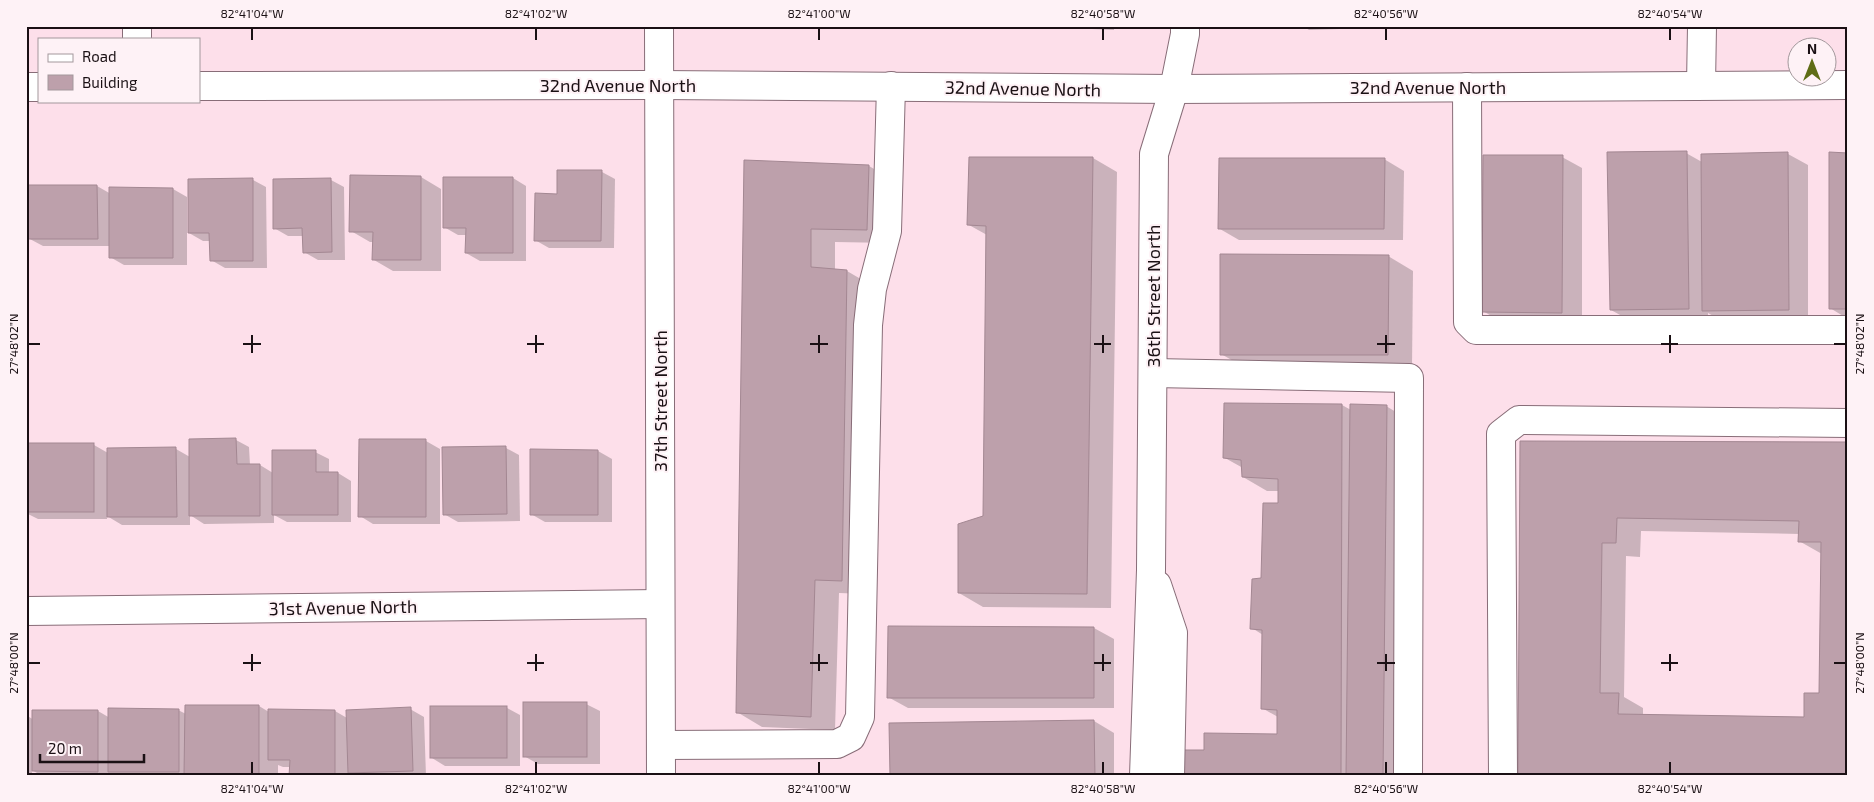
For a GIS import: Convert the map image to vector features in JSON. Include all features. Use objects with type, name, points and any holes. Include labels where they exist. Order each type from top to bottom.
[{"type":"street","name":"37th Street North","points":[[659,26],[661,776]]},
{"type":"street","name":"36th Street North","points":[[1144,776],[1152,570],[1154,154],[1174,89],[1185,26]]},
{"type":"street","points":[[1701,85],[1702,26]]},
{"type":"street","name":"32nd Avenue North","points":[[200,86],[659,85],[1174,89],[1848,85]]},
{"type":"street","points":[[661,745],[837,744],[851,737],[860,717],[868,325],[872,288],[887,231],[891,86]]},
{"type":"street","points":[[1467,87],[1468,322],[1476,330],[1848,330]]},
{"type":"street","points":[[1152,373],[1409,378],[1408,776]]},
{"type":"street","points":[[1503,776],[1501,434],[1519,420],[1848,423]]},
{"type":"street","points":[[1152,570],[1173,633],[1170,776]]},
{"type":"street","name":"31st Avenue North","points":[[26,611],[660,604]]},
{"type":"building","points":[[1687,151],[1689,309],[1610,310],[1607,152]]},
{"type":"building","points":[[1788,152],[1789,310],[1702,311],[1701,154]]},
{"type":"building","points":[[1829,152],[1848,153],[1848,309],[1829,309]]},
{"type":"building","points":[[1483,155],[1563,155],[1562,313],[1482,312]]},
{"type":"building","points":[[969,157],[1093,157],[1087,594],[958,593],[958,524],[983,516],[986,226],[967,225]]},
{"type":"building","points":[[1219,158],[1385,158],[1384,229],[1218,229]]},
{"type":"building","points":[[744,160],[869,165],[867,230],[811,229],[811,267],[847,270],[842,581],[815,580],[811,717],[736,713]]},
{"type":"building","points":[[557,170],[602,170],[601,241],[534,241],[535,193],[557,194]]},
{"type":"building","points":[[350,175],[421,176],[421,260],[372,260],[373,232],[349,232]]},
{"type":"building","points":[[443,177],[513,177],[513,253],[465,253],[466,228],[443,228]]},
{"type":"building","points":[[253,178],[253,261],[210,261],[209,233],[188,233],[188,179]]},
{"type":"building","points":[[331,178],[332,252],[303,253],[302,228],[273,229],[273,179]]},
{"type":"building","points":[[28,185],[97,185],[98,239],[28,239]]},
{"type":"building","points":[[109,187],[173,188],[173,258],[109,258]]},
{"type":"building","points":[[1220,254],[1389,255],[1388,355],[1220,355]]},
{"type":"building","points":[[1224,403],[1342,404],[1341,776],[1182,776],[1182,750],[1204,750],[1204,733],[1277,734],[1277,710],[1261,709],[1262,630],[1250,629],[1252,579],[1261,578],[1263,503],[1278,503],[1278,479],[1242,477],[1241,460],[1223,458]]},
{"type":"building","points":[[1350,404],[1387,405],[1383,776],[1346,776]]},
{"type":"building","points":[[236,438],[237,464],[260,464],[260,516],[189,516],[189,439]]},
{"type":"building","points":[[359,439],[426,439],[426,517],[358,517]]},
{"type":"building","points":[[1520,441],[1848,442],[1848,776],[1518,776]],"holes":[[[1617,518],[1799,521],[1798,542],[1821,542],[1819,693],[1804,693],[1804,717],[1618,714],[1619,693],[1600,693],[1602,543],[1616,543]]]},
{"type":"building","points":[[26,443],[94,443],[94,512],[26,512]]},
{"type":"building","points":[[506,446],[507,514],[443,515],[442,447]]},
{"type":"building","points":[[176,447],[177,517],[107,517],[107,448]]},
{"type":"building","points":[[530,449],[598,450],[598,515],[530,515]]},
{"type":"building","points":[[272,450],[316,450],[316,472],[338,472],[338,515],[272,515]]},
{"type":"building","points":[[888,626],[1094,627],[1094,698],[887,698]]},
{"type":"building","points":[[523,702],[587,702],[587,757],[523,757]]},
{"type":"building","points":[[185,705],[259,705],[259,776],[184,776]]},
{"type":"building","points":[[430,706],[507,706],[507,758],[430,758]]},
{"type":"building","points":[[411,707],[413,771],[348,773],[346,710]]},
{"type":"building","points":[[108,708],[179,709],[179,772],[108,772]]},
{"type":"building","points":[[268,709],[335,710],[335,776],[289,776],[290,760],[268,760]]},
{"type":"building","points":[[32,710],[98,710],[98,772],[32,771]]},
{"type":"building","points":[[1094,720],[1095,776],[890,776],[889,723]]}]
